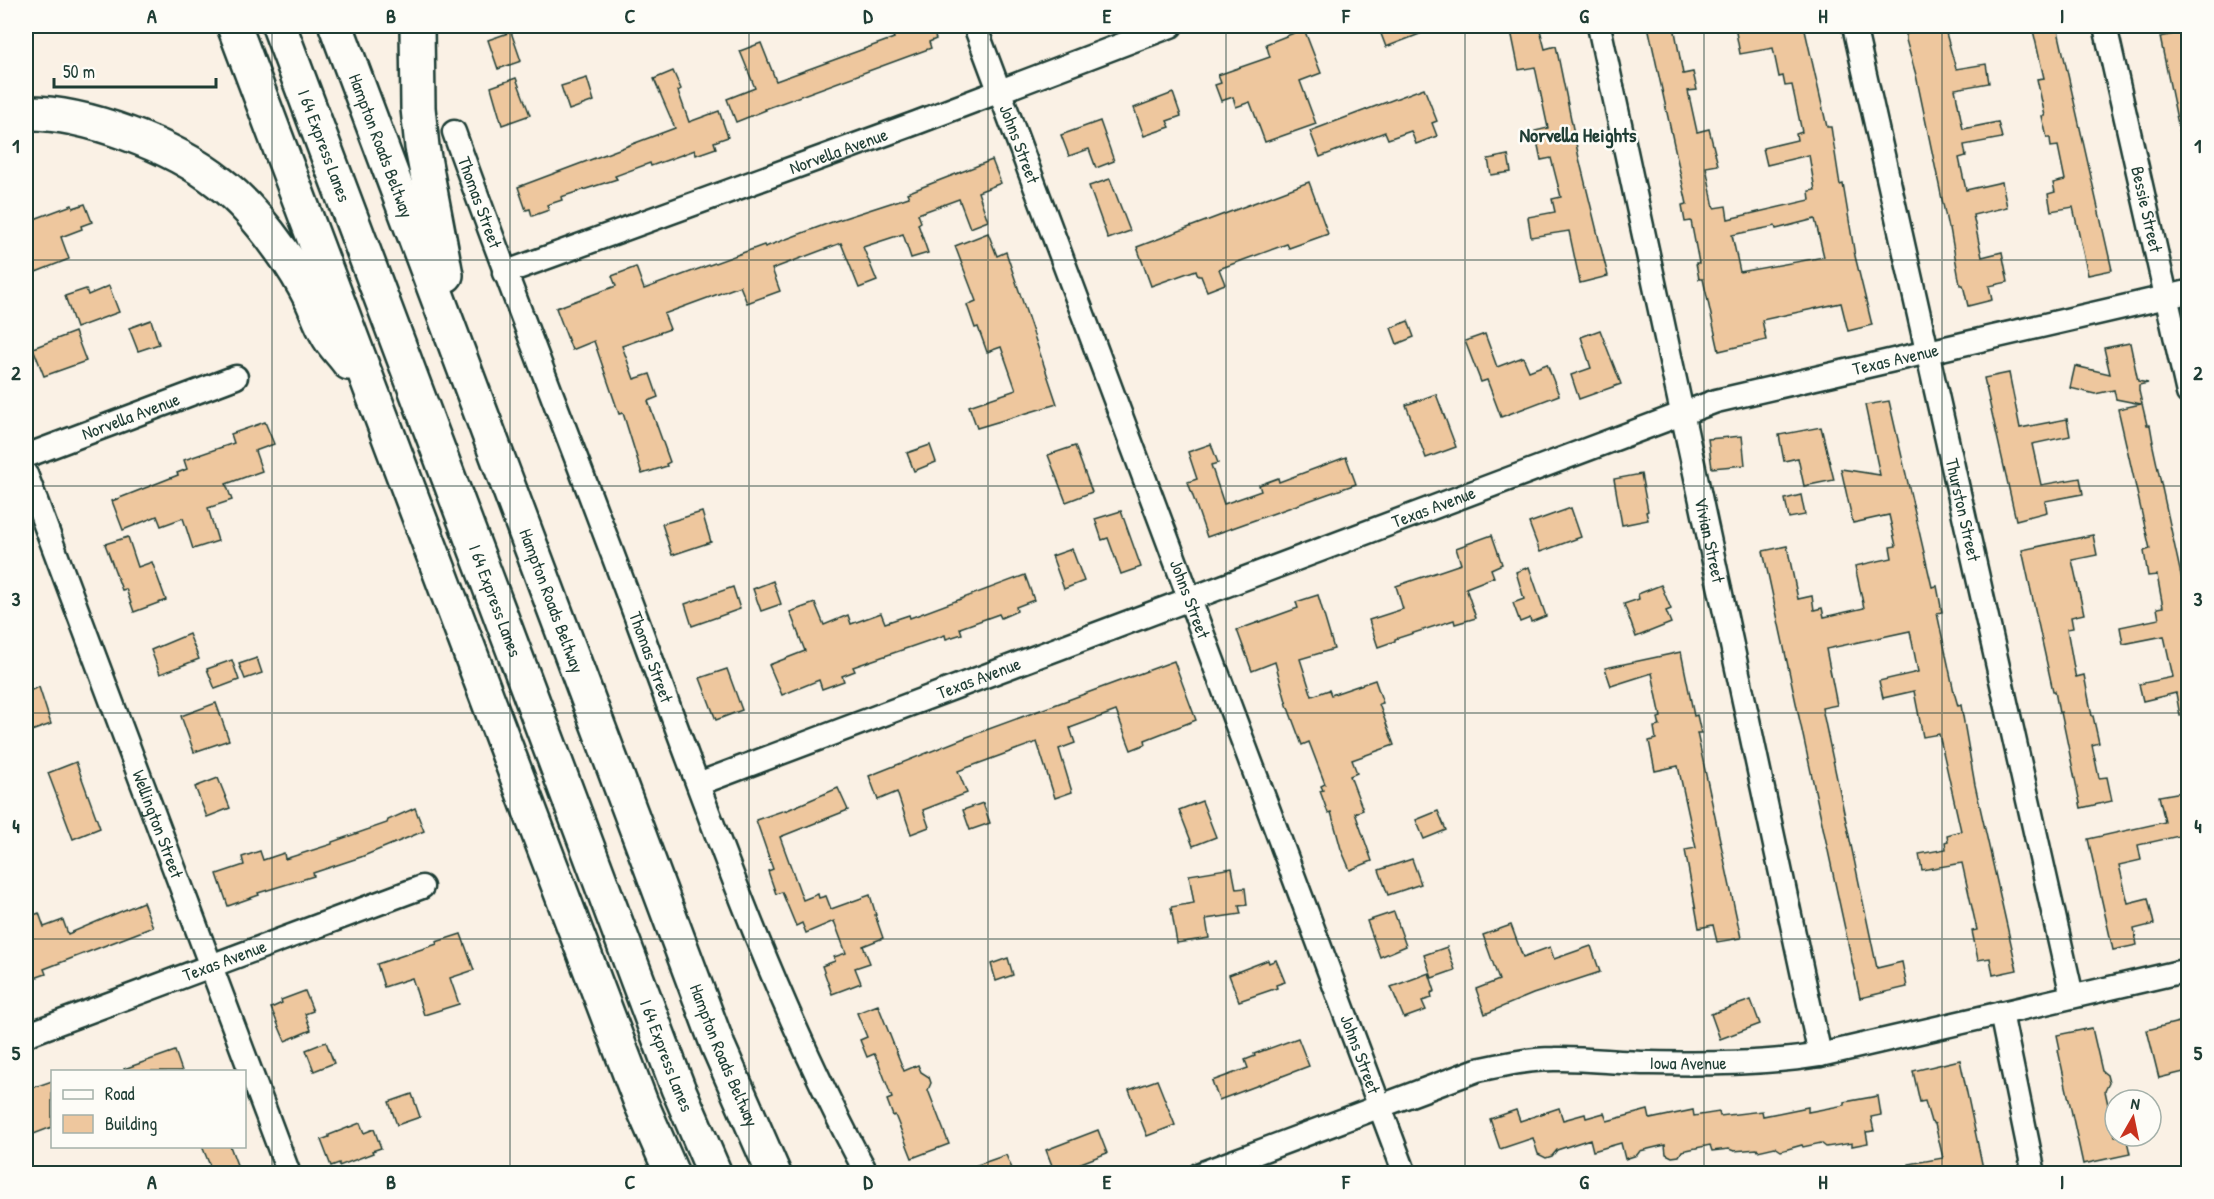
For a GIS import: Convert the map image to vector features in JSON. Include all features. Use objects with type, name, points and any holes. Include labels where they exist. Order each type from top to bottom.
[{"type":"highway","points":[[234,26],[641,1103],[672,1173]]},
{"type":"highway","name":"I 64 Express Lanes","points":[[279,26],[678,1088],[715,1173]]},
{"type":"highway","name":"Hampton Roads Beltway","points":[[336,26],[718,1046],[774,1173]]},
{"type":"highway","points":[[417,26],[418,108],[422,147],[463,365]]},
{"type":"highway","points":[[26,113],[76,119],[148,141],[180,157],[220,183],[247,208],[282,250],[305,287],[327,335],[371,389]]},
{"type":"street","name":"Johns Street","points":[[975,26],[1405,1173]]},
{"type":"street","name":"Norvella Avenue","points":[[504,273],[726,194],[1171,26]]},
{"type":"street","name":"Vivian Street","points":[[1599,26],[1820,1055]]},
{"type":"street","name":"Thurston Street","points":[[1854,26],[2072,996]]},
{"type":"street","name":"Bessie Street","points":[[2105,26],[2178,294],[2188,393]]},
{"type":"street","name":"Thomas Street","points":[[454,132],[504,273],[738,888],[783,998],[847,1138],[867,1173]]},
{"type":"street","name":"Texas Avenue","points":[[698,784],[1716,401],[2178,294]]},
{"type":"street","name":"Norvella Avenue","points":[[26,456],[236,377]]},
{"type":"street","name":"Wellington Street","points":[[26,474],[289,1173]]},
{"type":"street","name":"Texas Avenue","points":[[26,1035],[422,887]]},
{"type":"street","name":"Iowa Avenue","points":[[1200,1173],[1477,1070],[1515,1062],[1554,1059],[1650,1063],[1763,1062],[1820,1055],[2188,970]]},
{"type":"street","points":[[2001,1013],[2034,1173]]},
{"type":"building","points":[[922,26],[931,26],[936,39],[929,42],[931,48],[765,109],[736,122],[727,99],[755,88],[740,51],[761,43],[776,81]]},
{"type":"building","points":[[1378,26],[1438,26],[1438,27],[1386,47]]},
{"type":"building","points":[[1510,26],[1539,26],[1545,49],[1556,46],[1579,158],[1608,276],[1580,283],[1569,231],[1531,237],[1528,217],[1555,212],[1552,199],[1561,197],[1551,158],[1541,160],[1535,131],[1548,128],[1535,67],[1519,70]]},
{"type":"building","points":[[1648,26],[1674,26],[1683,74],[1693,72],[1697,90],[1688,91],[1697,132],[1709,129],[1718,165],[1706,167],[1714,208],[1726,206],[1728,219],[1810,200],[1809,191],[1815,190],[1809,155],[1767,165],[1763,148],[1797,140],[1796,134],[1802,132],[1792,85],[1785,86],[1783,76],[1779,77],[1773,48],[1740,54],[1735,27],[1804,26],[1827,127],[1831,127],[1840,185],[1843,184],[1855,256],[1872,325],[1848,331],[1841,303],[1762,320],[1766,340],[1719,351],[1703,279],[1699,279],[1696,263],[1699,263],[1691,221],[1685,222],[1682,205],[1687,204]],"holes":[[[1815,219],[1824,257],[1740,272],[1732,235],[1775,226],[1776,229]]]},
{"type":"building","points":[[1944,26],[1956,69],[1986,64],[1989,83],[1955,89],[1963,129],[1998,122],[2002,138],[1964,145],[1966,156],[1959,158],[1966,190],[2002,182],[2007,207],[1973,215],[1982,257],[2002,252],[2008,282],[1989,286],[1992,300],[1968,306],[1963,285],[1960,285],[1950,228],[1948,228],[1916,75],[1906,40],[1906,34]]},
{"type":"building","points":[[2032,26],[2057,26],[2112,270],[2088,275],[2073,207],[2051,211],[2048,194],[2055,192],[2053,183],[2065,180],[2058,146],[2051,147],[2042,116],[2045,116],[2037,79],[2044,78]]},
{"type":"building","points":[[1304,29],[1321,73],[1300,81],[1316,124],[1265,142],[1250,102],[1236,107],[1233,97],[1221,101],[1215,85],[1221,83],[1218,75],[1270,57],[1266,44]]},
{"type":"building","points":[[511,32],[521,61],[498,69],[488,40]]},
{"type":"building","points":[[2184,32],[2188,35],[2188,133],[2180,134],[2160,37]]},
{"type":"building","points":[[673,71],[681,89],[678,91],[689,122],[719,111],[728,137],[714,142],[716,148],[696,155],[695,150],[651,166],[650,163],[615,176],[617,179],[561,197],[562,200],[547,205],[549,210],[532,216],[530,209],[526,210],[518,187],[675,128],[654,79]]},
{"type":"building","points":[[516,78],[530,115],[502,125],[491,87]]},
{"type":"building","points":[[587,78],[594,101],[569,110],[561,86]]},
{"type":"building","points":[[1424,88],[1437,121],[1432,123],[1437,136],[1416,144],[1411,131],[1388,139],[1385,132],[1320,157],[1310,131]]},
{"type":"building","points":[[1173,93],[1181,116],[1167,121],[1170,127],[1144,136],[1134,108]]},
{"type":"building","points":[[1100,121],[1114,161],[1096,168],[1089,149],[1069,156],[1061,135]]},
{"type":"building","points":[[1508,155],[1511,172],[1491,175],[1488,159]]},
{"type":"building","points":[[992,160],[1001,183],[978,192],[988,221],[970,228],[959,199],[918,214],[921,222],[918,224],[928,253],[911,258],[903,234],[863,247],[877,281],[859,288],[841,243],[772,269],[780,291],[747,303],[740,286],[664,314],[670,329],[622,346],[634,379],[650,374],[658,397],[648,401],[670,462],[666,464],[667,466],[642,474],[623,413],[619,414],[594,341],[572,350],[556,308],[616,286],[612,276],[636,267],[644,289],[764,245],[765,247],[909,197],[907,193]]},
{"type":"building","points":[[1110,179],[1130,231],[1108,239],[1089,186]]},
{"type":"building","points":[[1309,182],[1328,234],[1289,248],[1287,244],[1219,269],[1225,284],[1207,291],[1196,270],[1151,286],[1137,247]]},
{"type":"building","points":[[85,204],[92,222],[81,226],[82,229],[61,237],[69,259],[36,272],[26,242],[26,227],[31,225],[29,221],[72,205],[73,208]]},
{"type":"building","points":[[988,233],[997,256],[1006,252],[1057,404],[977,428],[969,406],[1016,390],[1001,347],[987,352],[978,327],[975,328],[967,305],[976,301],[955,246]]},
{"type":"building","points":[[109,286],[119,312],[76,328],[65,296],[86,289],[88,295]]},
{"type":"building","points":[[151,320],[159,344],[138,351],[129,328]]},
{"type":"building","points":[[1408,321],[1414,337],[1397,344],[1391,328]]},
{"type":"building","points":[[1600,330],[1621,384],[1579,399],[1571,375],[1591,368],[1581,337]]},
{"type":"building","points":[[75,332],[86,361],[44,376],[33,348]]},
{"type":"building","points":[[1485,334],[1497,367],[1523,357],[1529,371],[1547,364],[1559,395],[1501,417],[1487,380],[1481,382],[1465,341]]},
{"type":"building","points":[[2130,343],[2138,381],[2148,383],[2139,385],[2139,391],[2147,425],[2150,425],[2188,607],[2188,715],[2180,716],[2176,693],[2143,701],[2139,684],[2173,677],[2164,636],[2123,644],[2120,627],[2159,619],[2157,608],[2163,607],[2157,575],[2148,576],[2144,551],[2150,549],[2118,409],[2141,404],[2116,399],[2114,390],[2095,394],[2070,388],[2075,366],[2110,374],[2104,348]]},
{"type":"building","points":[[2009,373],[2020,428],[2067,419],[2070,436],[2032,444],[2041,485],[2080,478],[2083,494],[2045,501],[2047,512],[2016,520],[1984,378]]},
{"type":"building","points":[[1436,394],[1456,447],[1426,458],[1406,405]]},
{"type":"building","points":[[1889,401],[1932,587],[1937,586],[1942,612],[1937,613],[1954,692],[1958,706],[1961,705],[1975,785],[2017,970],[1993,975],[1990,958],[1978,960],[1972,931],[1977,930],[1962,863],[1922,870],[1919,854],[1946,849],[1947,835],[1961,831],[1939,734],[1923,737],[1914,691],[1883,698],[1879,681],[1918,672],[1910,631],[1826,649],[1837,705],[1822,708],[1877,968],[1902,962],[1907,987],[1860,998],[1763,551],[1787,546],[1798,599],[1812,596],[1814,610],[1822,608],[1824,617],[1864,608],[1855,566],[1892,558],[1890,547],[1896,546],[1889,515],[1853,523],[1841,469],[1880,475],[1865,405]]},
{"type":"building","points":[[265,422],[274,444],[255,451],[262,471],[226,484],[232,500],[208,508],[218,541],[193,549],[183,518],[161,526],[157,516],[123,530],[112,501],[178,475],[177,473],[187,469],[184,460],[234,443],[231,434]]},
{"type":"building","points":[[1821,427],[1834,480],[1804,486],[1798,458],[1784,461],[1779,435]]},
{"type":"building","points":[[1742,436],[1745,465],[1712,468],[1708,439]]},
{"type":"building","points":[[1211,444],[1218,463],[1211,465],[1224,504],[1261,491],[1259,485],[1278,478],[1279,482],[1346,457],[1356,484],[1207,537],[1188,482],[1197,479],[1188,452]]},
{"type":"building","points":[[930,445],[936,462],[914,471],[907,453]]},
{"type":"building","points":[[1075,446],[1092,492],[1066,502],[1048,455]]},
{"type":"building","points":[[1641,474],[1648,520],[1622,525],[1614,479]]},
{"type":"building","points":[[1801,495],[1805,515],[1789,518],[1785,499]]},
{"type":"building","points":[[1571,508],[1581,537],[1540,552],[1529,523]]},
{"type":"building","points":[[1121,511],[1141,567],[1121,574],[1108,538],[1102,540],[1095,519]]},
{"type":"building","points":[[702,512],[711,542],[672,555],[662,524]]},
{"type":"building","points":[[1492,535],[1502,564],[1491,569],[1494,577],[1466,588],[1476,618],[1455,624],[1454,620],[1395,639],[1395,641],[1378,647],[1369,620],[1403,609],[1396,586],[1461,564],[1456,548]]},
{"type":"building","points":[[2093,535],[2097,555],[2072,560],[2084,614],[2071,617],[2073,628],[2067,629],[2075,674],[2076,677],[2084,675],[2099,743],[2092,745],[2099,778],[2107,777],[2112,801],[2081,808],[2061,712],[2059,713],[2055,691],[2053,691],[2022,550]]},
{"type":"building","points":[[128,537],[138,567],[152,562],[166,600],[134,612],[126,589],[122,590],[105,544]]},
{"type":"building","points":[[1072,549],[1084,581],[1064,589],[1052,556]]},
{"type":"building","points":[[1529,567],[1546,616],[1531,622],[1530,618],[1520,622],[1513,603],[1524,599],[1516,572]]},
{"type":"building","points":[[1025,575],[1034,600],[1016,607],[1017,611],[1001,618],[999,614],[960,628],[962,634],[946,639],[945,635],[853,667],[855,671],[842,676],[844,681],[822,689],[819,680],[782,695],[769,665],[805,651],[790,612],[815,603],[824,625],[848,615],[851,624],[881,613],[885,623],[909,615],[910,618]]},
{"type":"building","points":[[773,581],[781,604],[761,611],[753,589]]},
{"type":"building","points":[[1661,585],[1671,609],[1666,611],[1671,623],[1636,637],[1624,604],[1639,599],[1638,594]]},
{"type":"building","points":[[733,587],[740,609],[692,626],[685,604]]},
{"type":"building","points":[[1318,595],[1334,649],[1300,659],[1312,696],[1329,690],[1331,695],[1375,680],[1383,703],[1379,704],[1394,745],[1352,760],[1357,773],[1350,776],[1363,810],[1355,813],[1372,861],[1350,870],[1341,849],[1331,812],[1328,813],[1320,791],[1323,790],[1321,786],[1325,784],[1309,742],[1302,745],[1287,705],[1275,662],[1252,671],[1237,630],[1298,608],[1296,602]]},
{"type":"building","points":[[189,634],[199,659],[160,674],[151,650]]},
{"type":"building","points":[[1681,652],[1694,716],[1697,715],[1701,733],[1697,733],[1741,938],[1717,942],[1713,925],[1699,928],[1685,850],[1696,848],[1678,766],[1655,771],[1649,741],[1656,739],[1654,727],[1660,726],[1658,718],[1661,717],[1652,673],[1611,686],[1605,668]]},
{"type":"building","points":[[257,658],[262,673],[245,679],[239,664]]},
{"type":"building","points":[[232,660],[239,680],[215,689],[207,669]]},
{"type":"building","points":[[1174,661],[1196,720],[1145,740],[1146,744],[1131,750],[1116,711],[1070,728],[1075,743],[1059,749],[1072,792],[1055,798],[1037,742],[958,771],[967,793],[923,810],[929,827],[911,834],[897,792],[878,800],[869,776],[967,737]]},
{"type":"building","points":[[727,669],[742,710],[716,720],[700,678]]},
{"type":"building","points":[[39,687],[51,724],[26,733],[26,692]]},
{"type":"building","points":[[216,703],[229,740],[194,752],[181,716]]},
{"type":"building","points":[[76,762],[100,828],[73,839],[48,773]]},
{"type":"building","points":[[218,778],[230,808],[207,817],[195,787]]},
{"type":"building","points":[[838,788],[848,810],[780,837],[803,900],[818,894],[819,898],[826,896],[831,909],[870,895],[883,938],[863,946],[870,963],[855,968],[861,983],[832,994],[822,966],[835,961],[834,957],[846,953],[834,921],[806,933],[802,923],[796,926],[782,892],[776,894],[768,871],[773,869],[756,820],[785,811]]},
{"type":"building","points":[[2188,791],[2188,834],[2138,845],[2141,860],[2119,865],[2128,903],[2148,898],[2154,924],[2134,929],[2137,945],[2113,950],[2088,839],[2165,822],[2159,796]]},
{"type":"building","points":[[1202,801],[1216,837],[1193,846],[1179,810]]},
{"type":"building","points":[[983,803],[990,823],[970,830],[963,810]]},
{"type":"building","points":[[415,808],[424,831],[361,857],[313,873],[314,876],[258,893],[259,895],[228,906],[217,874],[244,865],[242,857],[260,851],[263,860],[284,853],[285,859],[387,823],[388,820]]},
{"type":"building","points":[[1438,811],[1446,830],[1424,839],[1416,820]]},
{"type":"building","points":[[1412,859],[1421,884],[1388,895],[1379,870]]},
{"type":"building","points":[[1232,868],[1236,889],[1245,888],[1247,905],[1239,906],[1241,914],[1206,919],[1209,938],[1177,943],[1171,907],[1194,903],[1189,875]]},
{"type":"building","points":[[143,902],[153,927],[44,969],[46,974],[26,981],[26,954],[31,952],[26,939],[26,918],[39,913],[44,927],[63,920],[68,934]]},
{"type":"building","points":[[1394,912],[1406,946],[1380,957],[1367,921]]},
{"type":"building","points":[[1511,925],[1523,957],[1550,947],[1554,959],[1591,946],[1600,972],[1533,994],[1485,1014],[1476,989],[1499,980],[1483,935]]},
{"type":"building","points":[[461,934],[474,970],[450,978],[459,1004],[424,1015],[412,978],[384,987],[377,964]]},
{"type":"building","points":[[1447,947],[1455,970],[1432,978],[1424,955]]},
{"type":"building","points":[[1008,958],[1013,975],[996,981],[991,964]]},
{"type":"building","points":[[1268,960],[1269,963],[1276,960],[1285,982],[1276,985],[1277,988],[1239,1001],[1229,975]]},
{"type":"building","points":[[1429,973],[1435,991],[1431,993],[1432,998],[1422,1001],[1426,1010],[1404,1018],[1391,987]]},
{"type":"building","points":[[305,991],[313,1011],[305,1014],[311,1030],[285,1041],[271,1008],[282,1003],[281,1000]]},
{"type":"building","points":[[1751,1000],[1760,1024],[1720,1039],[1711,1014]]},
{"type":"building","points":[[878,1005],[904,1071],[918,1065],[921,1072],[929,1077],[931,1083],[928,1090],[949,1144],[912,1158],[887,1100],[892,1098],[878,1061],[874,1054],[867,1057],[860,1040],[867,1037],[857,1013]]},
{"type":"building","points":[[2179,1022],[2188,1071],[2159,1078],[2147,1030]]},
{"type":"building","points":[[2092,1028],[2102,1071],[2107,1075],[2109,1083],[2106,1088],[2103,1088],[2103,1148],[2129,1148],[2130,1154],[2083,1164],[2058,1050],[2060,1049],[2057,1035]]},
{"type":"building","points":[[1298,1038],[1309,1066],[1219,1100],[1212,1081],[1248,1068],[1245,1060],[1255,1056],[1254,1054]]},
{"type":"building","points":[[326,1042],[334,1063],[314,1071],[306,1050]]},
{"type":"building","points":[[175,1051],[182,1070],[124,1070]]},
{"type":"building","points":[[1960,1060],[1984,1173],[1910,1173],[1909,1164],[1943,1158],[1935,1124],[1931,1122],[1925,1101],[1920,1102],[1913,1071]]},
{"type":"building","points":[[1157,1080],[1175,1125],[1147,1136],[1129,1090]]},
{"type":"building","points":[[51,1081],[51,1127],[26,1137],[26,1090]]},
{"type":"building","points":[[412,1094],[420,1117],[397,1125],[389,1102]]},
{"type":"building","points":[[1878,1096],[1881,1115],[1871,1117],[1874,1131],[1866,1132],[1868,1143],[1826,1147],[1821,1143],[1781,1151],[1775,1147],[1758,1151],[1757,1149],[1734,1151],[1729,1149],[1712,1151],[1710,1145],[1682,1151],[1679,1156],[1672,1157],[1666,1154],[1665,1145],[1640,1151],[1637,1155],[1625,1159],[1621,1143],[1593,1151],[1590,1139],[1557,1150],[1552,1156],[1546,1158],[1538,1154],[1533,1138],[1500,1149],[1490,1119],[1516,1110],[1520,1121],[1559,1108],[1563,1120],[1585,1114],[1586,1118],[1604,1113],[1607,1121],[1648,1110],[1650,1119],[1693,1110],[1694,1116],[1719,1112],[1720,1116],[1762,1111],[1763,1116],[1808,1107],[1808,1112]]},
{"type":"building","points":[[360,1123],[364,1133],[374,1129],[381,1148],[339,1166],[339,1163],[331,1166],[321,1140]]},
{"type":"building","points":[[1098,1130],[1107,1153],[1055,1173],[1046,1150]]},
{"type":"building","points":[[203,1148],[231,1148],[240,1173],[213,1173]]},
{"type":"building","points":[[1006,1155],[1014,1173],[960,1173],[960,1171]]},
{"type":"district","name":"Norvella Heights","points":[[1578,135]]}]
